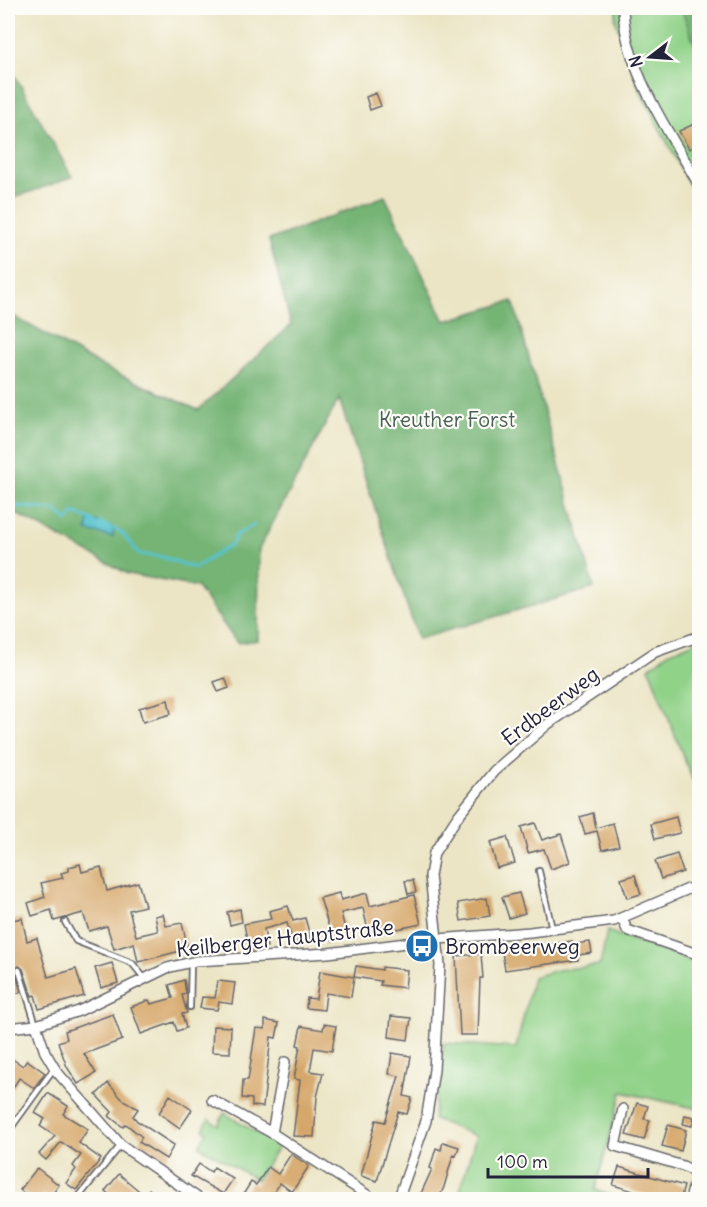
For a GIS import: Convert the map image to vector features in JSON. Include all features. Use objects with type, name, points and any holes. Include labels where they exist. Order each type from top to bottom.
[{"type":"street","points":[[623,8],[624,29],[646,88],[699,187]]},
{"type":"street","name":"Erdbeerweg","points":[[436,939],[430,876],[434,853],[458,816],[494,771],[548,724],[655,652],[699,636]]},
{"type":"street","name":"Keilberger Hauptstraße","points":[[8,1028],[36,1025],[79,1011],[167,969],[191,963],[328,953],[436,939],[552,929],[618,919],[699,884]]},
{"type":"street","points":[[618,919],[627,930],[699,955]]},
{"type":"street","points":[[398,1200],[414,1160],[428,1110],[440,1003],[440,965],[436,939]]},
{"type":"street","points":[[36,1025],[45,1052],[55,1067],[121,1145],[201,1200]]},
{"type":"street","points":[[272,1133],[285,1062]]},
{"type":"street","points":[[212,1100],[272,1133],[375,1200]]},
{"type":"street","points":[[623,1109],[615,1146],[683,1166],[697,1173],[690,1200]]},
{"type":"lane","points":[[538,871],[552,929]]},
{"type":"lane","points":[[65,922],[76,941],[132,963],[145,979]]},
{"type":"lane","points":[[190,1007],[191,963]]},
{"type":"lane","points":[[20,969],[36,1025]]},
{"type":"lane","points":[[8,1132],[55,1067]]},
{"type":"lane","points":[[76,1200],[121,1145]]},
{"type":"green space","points":[[617,8],[699,8],[699,203],[640,91],[615,19]]},
{"type":"green space","points":[[681,8],[699,8],[699,55]]},
{"type":"green space","points":[[8,63],[72,177],[8,200]]},
{"type":"green space","name":"Kreuther Forst","points":[[385,196],[445,321],[513,301],[594,588],[418,639],[339,399],[259,549],[258,640],[237,643],[197,587],[128,574],[13,512],[8,515],[8,313],[105,368],[198,410],[291,325],[269,240]]},
{"type":"green space","points":[[699,640],[699,797],[649,668],[668,653]]},
{"type":"green space","points":[[607,931],[699,964],[699,1109],[622,1092],[595,1190],[621,1199],[483,1199],[460,1190],[476,1136],[433,1119],[444,1043],[516,1048],[533,977],[557,970],[600,965]]},
{"type":"green space","points":[[224,1113],[279,1146],[257,1180],[199,1146],[207,1132],[203,1129],[209,1119],[218,1125]]},
{"type":"water","points":[[89,519],[113,527],[113,537],[87,531]]},
{"type":"building","points":[[376,93],[381,106],[370,110],[366,97]]},
{"type":"building","points":[[694,124],[699,134],[699,143],[689,149],[679,131]]},
{"type":"building","points":[[225,678],[229,688],[218,692],[214,682]]},
{"type":"building","points":[[168,700],[171,714],[143,722],[139,708]]},
{"type":"building","points":[[593,813],[596,828],[613,823],[619,846],[602,850],[597,831],[585,834],[580,817]]},
{"type":"building","points":[[676,817],[680,833],[655,839],[651,824]]},
{"type":"building","points":[[535,823],[542,840],[561,834],[570,862],[551,869],[544,849],[528,853],[521,827]]},
{"type":"building","points":[[507,837],[515,863],[497,868],[490,842]]},
{"type":"building","points":[[677,854],[683,872],[661,879],[655,861]]},
{"type":"building","points":[[80,864],[82,872],[101,867],[107,891],[138,882],[145,906],[129,910],[136,936],[158,931],[155,916],[163,914],[166,926],[182,923],[188,949],[138,962],[134,943],[114,949],[107,926],[89,931],[83,913],[54,921],[51,910],[32,916],[28,903],[45,897],[41,883],[63,878],[61,873],[69,871],[69,867]]},
{"type":"building","points":[[635,875],[641,894],[627,898],[621,879]]},
{"type":"building","points":[[413,880],[416,892],[408,894],[405,881]]},
{"type":"building","points":[[339,893],[341,900],[367,893],[370,906],[414,895],[421,924],[369,935],[363,908],[341,913],[347,937],[333,941],[320,898]]},
{"type":"building","points":[[519,893],[525,913],[509,918],[502,897]]},
{"type":"building","points":[[487,898],[490,916],[461,921],[458,903]]},
{"type":"building","points":[[288,906],[293,921],[305,918],[311,939],[293,944],[287,923],[264,929],[267,947],[249,950],[244,924],[271,919],[269,911]]},
{"type":"building","points":[[240,909],[242,922],[230,925],[227,912]]},
{"type":"building","points":[[22,918],[27,941],[37,938],[48,977],[76,969],[84,996],[39,1009],[23,969],[19,966],[15,971],[21,992],[8,995],[8,939],[11,938],[8,921]]},
{"type":"building","points":[[572,941],[574,944],[590,942],[592,953],[578,955],[578,960],[505,970],[502,952]]},
{"type":"building","points":[[481,954],[483,978],[480,978],[478,1035],[460,1035],[456,956]]},
{"type":"building","points":[[112,963],[118,983],[101,988],[95,968]]},
{"type":"building","points":[[356,966],[382,970],[382,967],[407,970],[405,988],[380,985],[381,981],[354,977]]},
{"type":"building","points":[[320,971],[354,977],[351,997],[326,993],[324,1010],[306,1008],[307,998],[316,999]]},
{"type":"building","points":[[184,980],[186,994],[182,995],[187,1013],[182,1014],[186,1028],[177,1031],[174,1022],[141,1034],[131,1007],[149,1000],[151,1004],[173,998],[169,985]]},
{"type":"building","points":[[218,981],[235,983],[232,1004],[219,1002],[217,1010],[200,1008],[202,997],[215,998]]},
{"type":"building","points":[[113,1014],[122,1040],[84,1054],[96,1073],[78,1084],[67,1067],[58,1042],[67,1039],[65,1031]]},
{"type":"building","points":[[391,1016],[411,1018],[408,1040],[389,1037]]},
{"type":"building","points":[[265,1020],[279,1023],[276,1038],[271,1037],[263,1107],[252,1106],[252,1099],[242,1098],[243,1080],[248,1080],[256,1028],[265,1029]]},
{"type":"building","points":[[324,1024],[336,1026],[332,1051],[314,1048],[310,1071],[323,1073],[317,1097],[314,1137],[293,1136],[300,1080],[294,1079],[301,1026],[323,1030]]},
{"type":"building","points":[[213,1026],[231,1027],[230,1053],[212,1052]]},
{"type":"building","points":[[392,1053],[411,1056],[404,1096],[412,1098],[407,1114],[398,1112],[377,1181],[361,1176],[376,1120],[385,1122],[399,1076],[389,1074]]},
{"type":"building","points":[[8,1056],[23,1066],[27,1060],[45,1073],[34,1088],[19,1078],[8,1096]]},
{"type":"building","points":[[108,1083],[122,1099],[138,1109],[133,1116],[137,1121],[174,1145],[166,1159],[139,1142],[142,1137],[126,1124],[123,1127],[109,1116],[112,1112],[96,1095]]},
{"type":"building","points":[[48,1093],[68,1106],[63,1114],[88,1129],[79,1143],[101,1159],[76,1190],[66,1183],[76,1169],[73,1166],[81,1155],[61,1142],[46,1160],[39,1154],[55,1136],[40,1126],[45,1119],[35,1113]]},
{"type":"building","points":[[170,1095],[192,1110],[180,1128],[159,1113]]},
{"type":"building","points":[[637,1103],[648,1106],[644,1119],[650,1120],[644,1140],[626,1135]]},
{"type":"building","points":[[685,1115],[694,1117],[692,1126],[683,1124]]},
{"type":"building","points":[[668,1125],[686,1130],[681,1151],[662,1146]]},
{"type":"building","points":[[443,1142],[459,1147],[456,1156],[453,1155],[444,1187],[438,1200],[418,1200],[432,1169],[430,1168],[436,1148],[441,1150]]},
{"type":"building","points":[[291,1154],[309,1166],[292,1192],[280,1183],[269,1200],[254,1200],[244,1193],[251,1182],[256,1185],[268,1167],[278,1174]]},
{"type":"building","points":[[199,1164],[211,1172],[214,1167],[233,1179],[223,1194],[191,1176]]},
{"type":"building","points":[[619,1167],[684,1186],[680,1200],[663,1200],[613,1185]]},
{"type":"building","points":[[37,1168],[59,1185],[49,1199],[44,1195],[40,1200],[32,1200],[20,1190]]},
{"type":"building","points":[[119,1174],[144,1195],[149,1189],[162,1200],[115,1200],[105,1191]]},
{"type":"waterway","points":[[8,505],[55,510],[68,521],[74,513],[94,521]]},
{"type":"waterway","points":[[100,522],[122,533],[139,554],[162,557],[195,568],[232,544],[236,535],[254,525]]},
{"type":"place","name":"Brombeerweg","points":[[422,946]]}]
